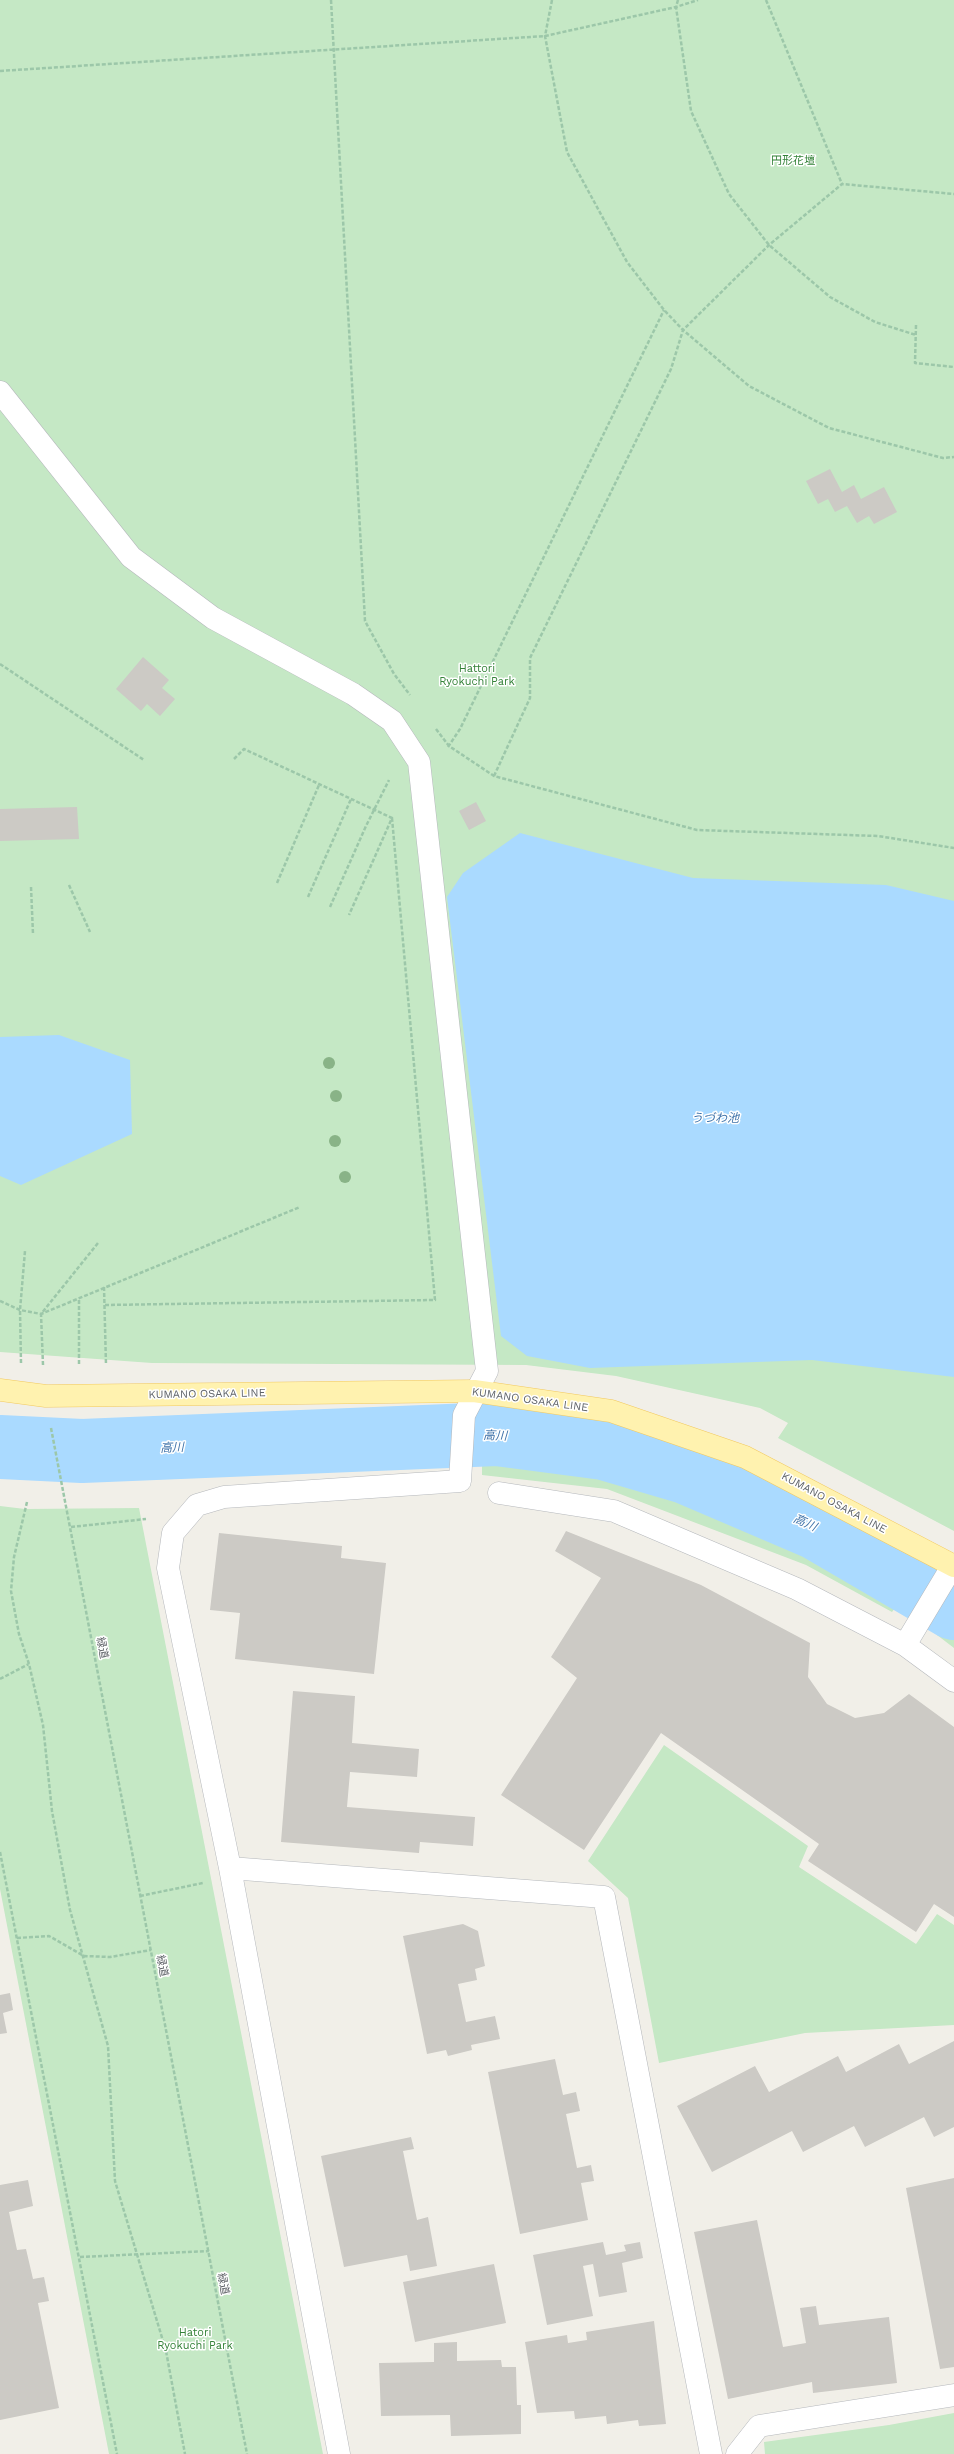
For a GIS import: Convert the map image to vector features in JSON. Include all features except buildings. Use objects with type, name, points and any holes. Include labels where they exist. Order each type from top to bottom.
[{"type":"main road","name":"KUMANO OSAKA LINE","points":[[0,1390],[46,1396],[474,1391],[611,1411],[746,1457],[953,1565]]},
{"type":"street","points":[[0,392],[131,557],[213,618],[353,694],[392,721],[419,762],[487,1371],[474,1391],[464,1415],[463,1452],[460,1481],[224,1497],[197,1505],[172,1533],[168,1568],[230,1868],[339,2454]]},
{"type":"street","points":[[0,412],[124,566],[207,628],[348,706],[382,730],[406,767],[474,1391]]},
{"type":"street","points":[[499,1493],[614,1511],[797,1589],[905,1645],[954,1681]]},
{"type":"street","points":[[905,1645],[953,1565]]},
{"type":"street","points":[[230,1868],[604,1897],[711,2454]]},
{"type":"street","points":[[737,2454],[759,2426],[954,2395]]},
{"type":"path","points":[[331,0],[332,50],[365,621],[394,674],[413,698]]},
{"type":"path","points":[[552,0],[545,36],[567,152],[627,262],[664,310],[684,330],[749,386],[829,428],[943,458],[954,458]]},
{"type":"path","points":[[678,0],[676,7],[691,110],[729,194],[769,245],[830,297],[875,322],[916,335]]},
{"type":"path","points":[[0,71],[545,36],[676,7],[698,0]]},
{"type":"path","points":[[766,0],[842,184]]},
{"type":"path","points":[[494,776],[530,698],[530,658],[671,369],[684,330],[769,245],[842,184],[954,194]]},
{"type":"path","points":[[449,746],[460,729],[664,310]]},
{"type":"path","points":[[916,325],[915,363],[954,367]]},
{"type":"path","points":[[0,664],[144,760]]},
{"type":"path","points":[[431,722],[449,746],[494,776],[697,830],[878,836],[954,848]]},
{"type":"path","points":[[234,759],[244,749],[392,818]]},
{"type":"path","points":[[330,907],[374,810],[391,777]]},
{"type":"path","points":[[277,883],[319,785]]},
{"type":"path","points":[[308,897],[352,799]]},
{"type":"path","points":[[349,915],[392,818]]},
{"type":"path","points":[[105,1305],[435,1300],[392,818]]},
{"type":"path","points":[[69,885],[90,932]]},
{"type":"path","points":[[31,887],[33,934]]},
{"type":"path","points":[[0,1301],[20,1310],[41,1314],[300,1207]]},
{"type":"path","points":[[43,1367],[41,1314],[98,1244]]},
{"type":"path","points":[[20,1365],[20,1310],[25,1252]]},
{"type":"path","points":[[104,1287],[106,1368]]},
{"type":"path","points":[[78,1300],[79,1371]]},
{"type":"path","name":"緑道","points":[[51,1428],[247,2454]]},
{"type":"path","points":[[27,1502],[14,1557],[11,1591],[19,1634],[29,1664],[43,1725],[52,1811],[70,1910],[108,2046],[115,2181],[166,2351],[185,2454]]},
{"type":"path","points":[[71,1527],[149,1519]]},
{"type":"path","points":[[0,1679],[29,1664]]},
{"type":"path","points":[[0,1852],[80,2257],[117,2454]]},
{"type":"path","points":[[140,1896],[218,1880],[230,1868]]},
{"type":"path","points":[[17,1938],[49,1936],[84,1956],[110,1957],[151,1950]]},
{"type":"path","points":[[80,2257],[209,2252]]},
{"type":"green space","name":"Hattori Ryokuchi Park","points":[[0,0],[954,0],[954,1531],[778,1438],[788,1423],[760,1408],[616,1376],[526,1365],[152,1363],[0,1352]]},
{"type":"green space","points":[[482,1448],[604,1459],[682,1481],[816,1539],[907,1592],[892,1612],[806,1565],[607,1489],[482,1475]]},
{"type":"green space","name":"Hatori Ryokuchi Park","points":[[0,1506],[25,1509],[139,1508],[323,2454],[109,2454],[0,1889]]},
{"type":"green space","points":[[950,1618],[954,1621],[954,1648],[937,1635]]},
{"type":"green space","points":[[664,1745],[808,1846],[799,1867],[916,1944],[937,1914],[954,1925],[954,2025],[805,2033],[659,2063],[628,1898],[588,1861]]},
{"type":"green space","points":[[954,2413],[954,2454],[765,2454],[764,2442],[889,2425]]},
{"type":"water","name":"うづわ池","points":[[520,833],[693,878],[886,885],[954,901],[954,1377],[812,1360],[590,1368],[527,1356],[501,1336],[447,897],[463,873]]},
{"type":"water","points":[[59,1035],[130,1060],[132,1134],[21,1185],[0,1176],[0,1037]]},
{"type":"waterway","name":"高川","points":[[0,1447],[82,1451],[497,1434],[604,1448],[686,1472],[817,1528],[954,1608]]},
{"type":"park label","name":"円形花壇","points":[[793,161]]}]
